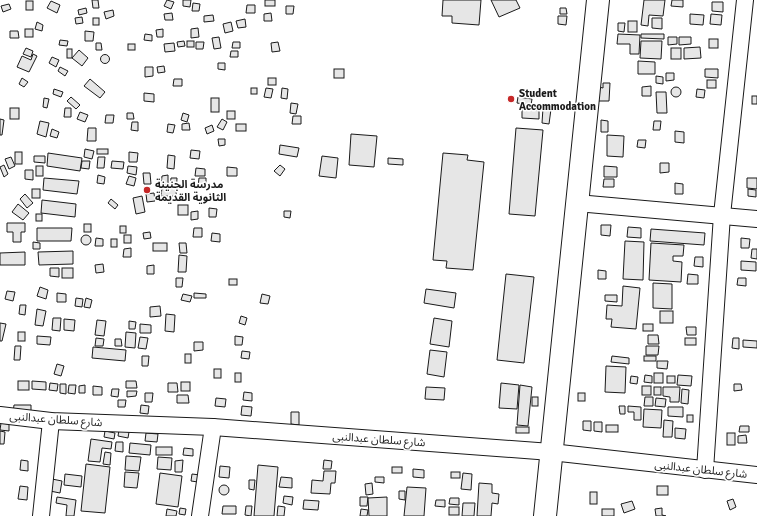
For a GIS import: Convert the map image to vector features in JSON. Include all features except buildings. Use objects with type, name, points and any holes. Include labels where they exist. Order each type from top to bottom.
[{"type":"street","points":[[545,516],[598,0]]},
{"type":"street","points":[[705,470],[722,215],[744,0]]},
{"type":"street","points":[[577,203],[757,219]]},
{"type":"street","name":"شارع سلطان عبدالنبى","points":[[0,415],[51,421],[213,427],[551,452],[757,475]]},
{"type":"street","points":[[41,516],[51,421]]},
{"type":"street","points":[[200,516],[213,427]]},
{"type":"place","name":"Student Accommodation","points":[[511,99]]},
{"type":"place","name":"مدرسة الجنينة الثانوية القديمة","points":[[147,190]]}]
